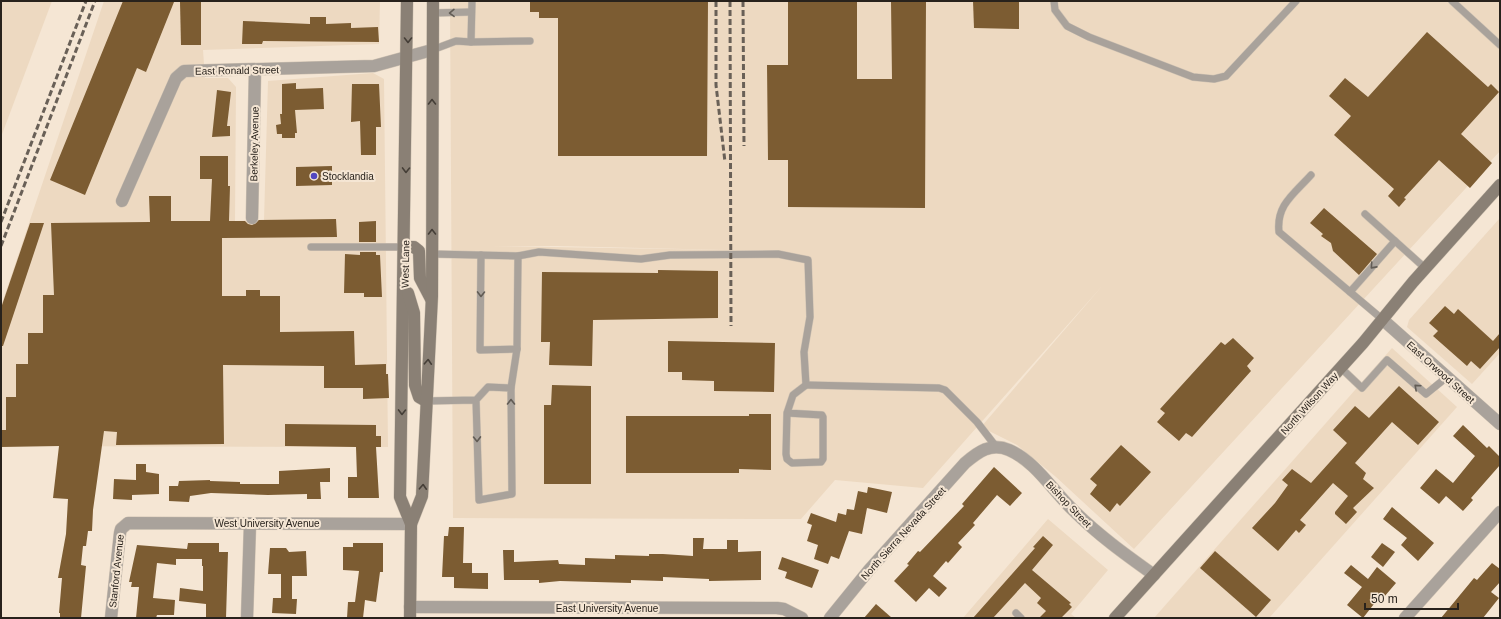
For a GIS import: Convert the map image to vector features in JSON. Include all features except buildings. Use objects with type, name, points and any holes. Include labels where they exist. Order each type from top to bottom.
[{"type":"main road","name":"West Lane","points":[[408,1],[400,497],[411,524]]},
{"type":"main road","name":"West Lane","points":[[410,613],[411,524],[422,496],[431,300],[433,1]]},
{"type":"main road","name":"North Wilson Way","points":[[1115,618],[1341,368],[1425,268],[1500,185]]},
{"type":"main road","points":[[405,247],[414,247],[419,251],[420,278],[431,300]]},
{"type":"main road","points":[[404,282],[414,313],[416,385],[420,397],[426,401]]},
{"type":"street","name":"East Ronald Street","points":[[122,201],[178,75],[188,71],[374,66],[408,58],[432,50]]},
{"type":"street","name":"Berkeley Avenue","points":[[252,218],[255,70]]},
{"type":"street","name":"East Orwood Street","points":[[1382,319],[1500,424]]},
{"type":"street","name":"Bishop Street","points":[[980,450],[997,448],[1010,450],[1022,458],[1044,477],[1072,509],[1106,541],[1154,575]]},
{"type":"street","name":"North Sierra Nevada Street","points":[[830,618],[869,570],[965,463],[980,450]]},
{"type":"street","points":[[1405,618],[1500,512]]},
{"type":"street","name":"West University Avenue","points":[[124,526],[128,523],[411,524]]},
{"type":"street","points":[[247,618],[250,524]]},
{"type":"street","name":"Stanford Avenue","points":[[111,618],[120,533],[124,526]]},
{"type":"street","name":"East University Avenue","points":[[410,613],[778,608],[784,609],[802,618]]},
{"type":"lane","points":[[471,42],[472,1]]},
{"type":"lane","points":[[1054,1],[1055,10],[1067,26],[1073,29],[1193,77],[1214,79],[1226,76],[1296,1]]},
{"type":"lane","points":[[1452,1],[1500,45]]},
{"type":"lane","points":[[433,13],[472,12]]},
{"type":"lane","points":[[432,50],[456,41],[530,41]]},
{"type":"lane","points":[[1311,175],[1281,209],[1278,221],[1279,232],[1382,319]]},
{"type":"lane","points":[[1365,214],[1425,268]]},
{"type":"lane","points":[[1350,292],[1395,241]]},
{"type":"lane","points":[[311,248],[405,247]]},
{"type":"lane","points":[[432,254],[518,256],[539,252],[641,260],[670,255],[778,254],[808,260],[810,317],[804,352],[806,385]]},
{"type":"lane","points":[[481,255],[480,350],[517,349]]},
{"type":"lane","points":[[511,388],[488,387],[476,400],[479,500],[512,494],[511,388],[517,349],[518,256]]},
{"type":"lane","points":[[1341,368],[1362,388],[1388,360],[1426,394],[1447,377]]},
{"type":"lane","points":[[787,413],[822,415],[824,459],[821,462],[792,463],[787,459],[787,413],[793,395],[806,385],[939,388],[945,390],[977,422],[997,448]]},
{"type":"lane","points":[[426,401],[476,400]]},
{"type":"shaded area","points":[[1,1],[52,1],[1,137]]},
{"type":"shaded area","points":[[104,1],[380,1],[379,44],[203,50],[205,78],[228,78],[236,87],[235,221],[264,220],[268,81],[373,73],[384,79],[388,447],[1,446],[1,306]]},
{"type":"shaded area","points":[[450,1],[1500,1],[1500,151],[1134,549],[1056,477],[1017,445],[981,427],[1103,285],[923,488],[835,480],[801,519],[453,518]],"holes":[[[491,246],[557,246],[725,250]]]},
{"type":"shaded area","points":[[1500,218],[1500,353],[1472,384],[1407,327],[1409,320]]},
{"type":"shaded area","points":[[1392,348],[1457,407],[1269,618],[1154,618]]},
{"type":"shaded area","points":[[1048,519],[1108,570],[1071,614],[1076,618],[963,618]]},
{"type":"railway","points":[[1,222],[86,1]]},
{"type":"railway","points":[[1,246],[95,1]]},
{"type":"railway","points":[[716,1],[716,85],[725,162]]},
{"type":"railway","points":[[730,1],[731,326]]},
{"type":"railway","points":[[743,1],[744,146]]},
{"type":"place","name":"Stocklandia","points":[[314,176]]}]
